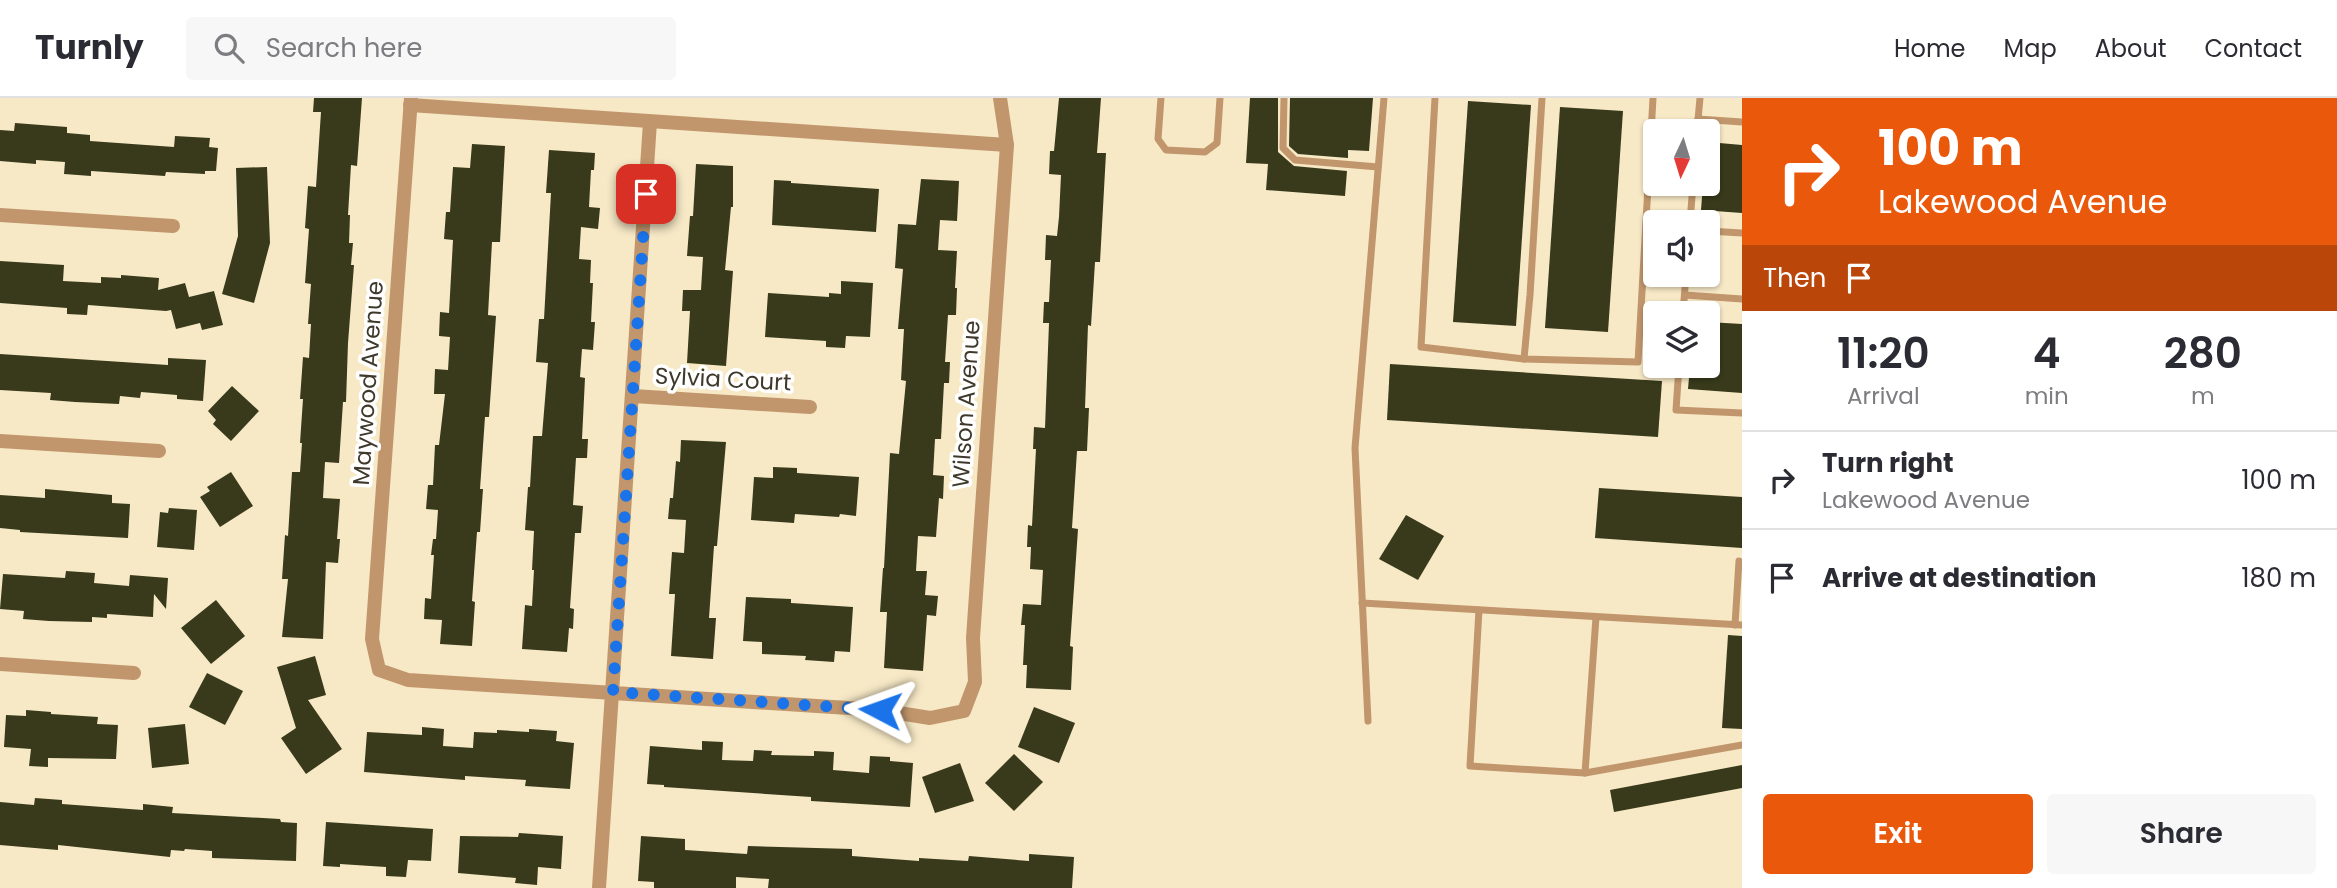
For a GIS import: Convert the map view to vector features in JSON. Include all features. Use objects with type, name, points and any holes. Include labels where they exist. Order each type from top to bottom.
[{"type":"street","name":"Wilson Avenue","points":[[613,692],[880,710],[930,718],[964,712],[975,682],[973,638],[1007,145],[1000,98]]},
{"type":"street","points":[[410,102],[650,122],[1007,145]]},
{"type":"street","name":"Maywood Avenue","points":[[410,102],[372,639],[379,670],[408,680],[613,692]]},
{"type":"street","points":[[599,888],[650,122]]},
{"type":"street","points":[[0,215],[173,226]]},
{"type":"street","name":"Sylvia Court","points":[[633,396],[810,407]]},
{"type":"street","points":[[0,441],[159,451]]},
{"type":"street","points":[[0,664],[134,673]]},
{"type":"lane","points":[[1161,98],[1158,139],[1166,150],[1205,152],[1217,143],[1220,98]]},
{"type":"lane","points":[[1284,98],[1283,148],[1289,156],[1295,160],[1378,167]]},
{"type":"lane","points":[[1368,721],[1355,448],[1384,98]]},
{"type":"lane","points":[[1435,98],[1421,347],[1524,359],[1638,362],[1653,98]]},
{"type":"lane","points":[[1524,359],[1542,98]]},
{"type":"lane","points":[[1698,119],[1700,98]]},
{"type":"lane","points":[[1720,120],[1742,122]]},
{"type":"lane","points":[[1720,232],[1742,233]]},
{"type":"lane","points":[[1684,301],[1685,287]]},
{"type":"lane","points":[[1685,295],[1742,299]]},
{"type":"lane","points":[[1678,378],[1676,410],[1742,413]]},
{"type":"lane","points":[[1363,603],[1739,625],[1739,561]]},
{"type":"lane","points":[[1479,610],[1469,766],[1585,773],[1742,746]]},
{"type":"lane","points":[[1585,773],[1596,617]]},
{"type":"building","points":[[314,98],[362,98],[357,166],[351,165],[348,215],[349,243],[353,243],[351,265],[354,265],[346,402],[343,402],[339,463],[325,462],[323,498],[340,499],[337,539],[340,539],[338,563],[326,562],[323,639],[282,637],[288,579],[282,579],[285,535],[288,536],[292,472],[300,472],[303,357],[309,358],[311,284],[305,283],[309,229],[305,228],[308,186],[316,187],[321,112],[313,112]]},
{"type":"building","points":[[1059,98],[1101,98],[1097,153],[1106,153],[1100,262],[1095,262],[1091,326],[1088,325],[1085,408],[1089,408],[1087,451],[1077,451],[1072,528],[1078,529],[1070,646],[1073,647],[1071,690],[1026,688],[1027,665],[1023,665],[1025,625],[1021,625],[1023,604],[1041,605],[1043,570],[1030,569],[1031,547],[1027,547],[1028,525],[1032,526],[1036,449],[1033,449],[1034,427],[1045,428],[1049,323],[1043,323],[1044,302],[1049,302],[1051,260],[1045,260],[1046,235],[1057,236],[1059,217],[1061,175],[1049,174]]},
{"type":"building","points":[[1250,98],[1278,98],[1278,152],[1294,166],[1347,171],[1345,196],[1266,190],[1268,164],[1246,163]]},
{"type":"building","points":[[1290,98],[1373,98],[1369,151],[1348,150],[1348,158],[1298,154],[1289,146]]},
{"type":"building","points":[[1468,101],[1531,105],[1516,326],[1453,322]]},
{"type":"building","points":[[1560,107],[1623,111],[1608,332],[1545,328]]},
{"type":"building","points":[[15,123],[67,127],[67,133],[90,135],[90,141],[174,147],[175,136],[210,138],[209,147],[218,148],[216,171],[205,171],[205,174],[166,172],[165,176],[91,171],[91,176],[64,174],[65,162],[36,160],[36,164],[0,161],[0,130],[14,131]]},
{"type":"building","points":[[1720,143],[1742,145],[1742,213],[1701,210],[1702,196],[1720,196]]},
{"type":"building","points":[[472,144],[505,146],[500,242],[492,242],[488,315],[496,316],[489,417],[485,417],[480,532],[477,532],[472,601],[475,602],[472,646],[440,644],[442,620],[424,619],[425,598],[431,599],[434,555],[431,555],[433,539],[436,539],[438,510],[426,509],[428,485],[433,485],[435,445],[439,445],[445,394],[434,394],[435,369],[448,370],[450,337],[439,336],[440,312],[449,313],[453,240],[444,239],[446,212],[450,212],[453,167],[470,168]]},
{"type":"building","points":[[549,150],[595,153],[589,207],[600,208],[598,229],[581,227],[579,259],[591,260],[591,322],[595,322],[593,350],[582,349],[580,377],[585,378],[582,439],[588,439],[587,458],[576,458],[573,505],[583,506],[581,533],[575,533],[570,608],[574,609],[573,629],[569,628],[567,652],[522,649],[525,605],[532,606],[534,570],[534,531],[525,530],[528,487],[533,436],[542,436],[548,363],[536,362],[539,319],[544,319],[551,193],[546,193]]},
{"type":"building","points":[[696,164],[733,166],[733,207],[725,270],[733,271],[726,366],[687,363],[690,311],[682,311],[683,290],[701,290],[703,257],[687,256]]},
{"type":"building","points":[[267,167],[270,243],[254,303],[222,294],[238,236],[236,168]]},
{"type":"building","points":[[921,179],[959,181],[957,221],[940,220],[938,250],[957,251],[956,315],[948,315],[945,362],[950,362],[949,383],[944,383],[941,439],[935,439],[933,475],[944,476],[943,499],[939,498],[936,537],[918,536],[916,571],[927,571],[925,595],[938,596],[936,616],[927,615],[923,671],[884,668],[887,612],[880,612],[890,453],[899,454],[906,381],[901,380],[904,329],[898,329],[903,269],[895,268],[898,224],[916,225]]},
{"type":"building","points":[[774,180],[879,189],[876,232],[772,225]]},
{"type":"building","points":[[0,261],[64,265],[63,281],[101,283],[101,277],[121,278],[121,275],[159,278],[158,290],[185,283],[189,297],[214,291],[223,325],[202,330],[200,323],[176,329],[171,310],[88,305],[87,315],[67,314],[67,308],[0,303]]},
{"type":"building","points":[[841,281],[873,283],[870,337],[846,336],[845,348],[826,347],[826,341],[765,337],[768,293],[829,297],[829,293],[841,294]]},
{"type":"building","points":[[1720,323],[1742,324],[1742,393],[1688,389],[1689,378],[1720,378]]},
{"type":"building","points":[[0,354],[168,365],[168,358],[206,360],[203,401],[177,399],[177,395],[141,392],[140,398],[120,396],[119,404],[75,402],[50,400],[51,393],[0,390]]},
{"type":"building","points":[[1390,364],[1662,381],[1658,437],[1387,420]]},
{"type":"building","points":[[232,386],[259,411],[231,441],[213,424],[216,420],[208,411]]},
{"type":"building","points":[[681,440],[726,442],[709,618],[716,618],[713,659],[671,656],[675,594],[669,594],[672,552],[684,553],[686,520],[668,519],[676,461],[680,462]]},
{"type":"building","points":[[773,467],[797,468],[797,473],[859,477],[856,516],[795,514],[794,523],[751,520],[754,477],[773,478]]},
{"type":"building","points":[[231,472],[253,506],[220,527],[200,497],[210,491],[207,487]]},
{"type":"building","points":[[1599,488],[1742,497],[1742,548],[1595,538]]},
{"type":"building","points":[[45,489],[112,495],[112,503],[130,504],[128,538],[20,532],[0,528],[0,495],[45,498]]},
{"type":"building","points":[[169,508],[197,510],[194,550],[157,547],[160,512],[168,513]]},
{"type":"building","points":[[1406,515],[1444,536],[1418,580],[1379,559]]},
{"type":"building","points":[[66,571],[95,573],[94,583],[129,586],[130,575],[168,578],[166,609],[154,594],[153,617],[107,614],[107,618],[92,617],[92,622],[49,621],[23,619],[24,611],[0,609],[3,574],[65,578]]},
{"type":"building","points":[[746,597],[791,599],[791,603],[853,607],[850,652],[835,651],[834,662],[805,660],[806,656],[762,654],[762,642],[743,641]]},
{"type":"building","points":[[216,600],[245,636],[211,664],[181,628]]},
{"type":"building","points":[[1728,635],[1742,636],[1742,729],[1722,728]]},
{"type":"building","points":[[315,656],[326,695],[308,700],[342,749],[306,774],[281,738],[296,728],[277,667]]},
{"type":"building","points":[[207,673],[243,691],[225,725],[189,707]]},
{"type":"building","points":[[1034,707],[1075,723],[1059,763],[1018,747]]},
{"type":"building","points":[[26,710],[98,717],[97,724],[118,725],[116,759],[48,758],[48,767],[29,766],[31,749],[4,747],[6,715],[26,716]]},
{"type":"building","points":[[185,724],[189,764],[152,768],[148,728]]},
{"type":"building","points":[[422,727],[444,729],[443,746],[473,748],[474,732],[529,732],[529,729],[557,731],[556,741],[574,743],[570,789],[525,786],[526,780],[465,776],[465,780],[364,772],[367,732],[422,735]]},
{"type":"building","points":[[702,741],[723,742],[722,760],[753,761],[754,750],[772,751],[771,755],[814,756],[814,751],[834,752],[833,770],[869,773],[870,756],[890,757],[890,761],[913,763],[910,807],[811,801],[811,797],[647,784],[650,746],[702,750]]},
{"type":"building","points":[[1014,754],[1043,782],[1014,811],[985,783]]},
{"type":"building","points":[[960,763],[974,801],[935,813],[922,777]]},
{"type":"building","points":[[1742,765],[1742,788],[1614,812],[1610,790]]},
{"type":"building","points":[[35,798],[62,800],[62,804],[143,810],[143,804],[173,807],[172,813],[280,819],[281,822],[297,823],[296,861],[212,858],[212,851],[185,849],[171,850],[170,857],[58,845],[58,850],[0,845],[0,802],[34,805]]},
{"type":"building","points":[[326,822],[433,829],[431,861],[408,860],[406,877],[386,876],[386,867],[340,864],[340,867],[323,866]]},
{"type":"building","points":[[519,833],[563,836],[561,869],[538,867],[537,885],[515,883],[516,878],[458,873],[460,836],[518,837]]},
{"type":"building","points":[[641,836],[685,839],[685,850],[747,854],[748,846],[852,849],[852,856],[919,861],[919,858],[968,861],[969,856],[1029,861],[1029,854],[1074,857],[1072,888],[768,888],[769,879],[736,877],[736,888],[654,888],[654,882],[638,881]]},
{"type":"route","points":[[646,194],[613,692],[880,710]]}]
